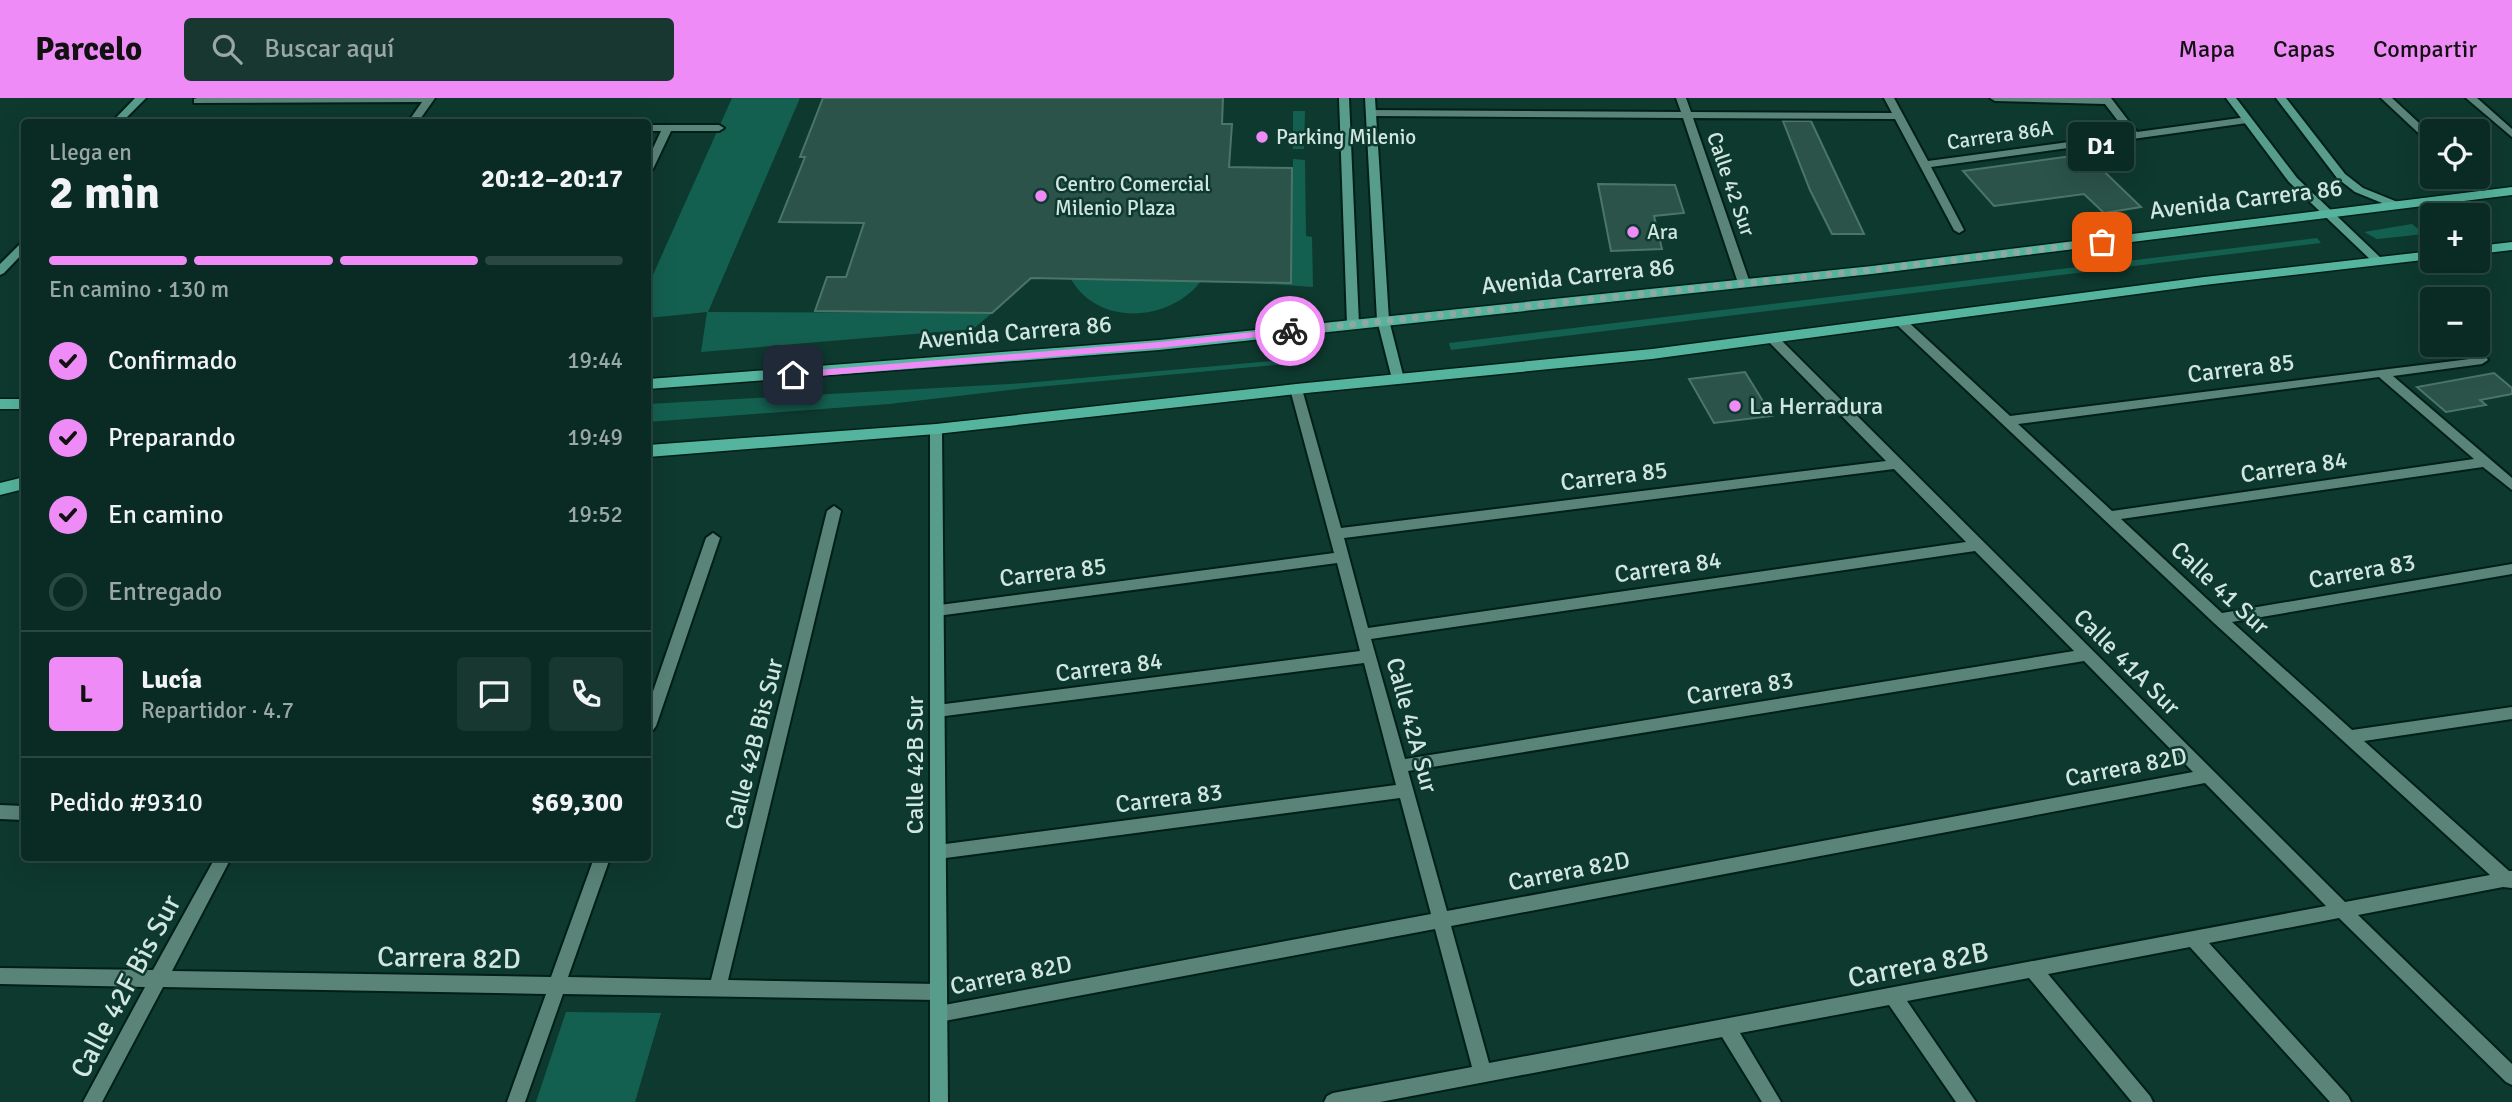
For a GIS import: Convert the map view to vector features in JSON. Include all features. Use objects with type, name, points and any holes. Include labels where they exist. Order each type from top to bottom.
[{"type":"main road","name":"Avenida Carrera 86","points":[[651,384],[1159,345],[1744,283],[2512,191]]},
{"type":"main road","points":[[2490,249],[2512,246]]},
{"type":"main road","points":[[651,451],[936,429],[1296,389],[1652,354],[2420,256]]},
{"type":"main road","points":[[0,404],[21,404]]},
{"type":"main road","points":[[0,476],[21,477]]},
{"type":"main road","points":[[0,489],[21,484]]},
{"type":"street","points":[[120,119],[141,98]]},
{"type":"street","points":[[197,102],[430,98]]},
{"type":"street","points":[[415,119],[430,98]]},
{"type":"street","points":[[1344,98],[1353,324]]},
{"type":"street","points":[[1370,98],[1383,320],[1398,379]]},
{"type":"street","name":"Calle 42 Sur","points":[[1681,98],[1744,283]]},
{"type":"street","points":[[1889,98],[1959,230]]},
{"type":"street","points":[[1995,98],[2107,100],[2134,135]]},
{"type":"street","points":[[2231,98],[2293,180],[2378,261]]},
{"type":"street","points":[[2281,98],[2341,176],[2359,190],[2396,205]]},
{"type":"street","points":[[2386,98],[2420,129]]},
{"type":"street","points":[[2471,98],[2512,134]]},
{"type":"street","points":[[1371,113],[1899,116]]},
{"type":"street","name":"Carrera 86A","points":[[1925,165],[2247,120]]},
{"type":"street","points":[[651,128],[719,128]]},
{"type":"street","points":[[651,163],[667,128]]},
{"type":"street","points":[[0,271],[21,249]]},
{"type":"street","name":"Calle 41 Sur","points":[[1900,321],[2219,619],[2510,881]]},
{"type":"street","name":"Calle 41A Sur","points":[[1772,338],[2341,909],[2512,1076]]},
{"type":"street","name":"Carrera 85","points":[[2006,421],[2482,360]]},
{"type":"street","points":[[2382,373],[2512,485]]},
{"type":"street","name":"Calle 42A Sur","points":[[1296,389],[1483,1073]]},
{"type":"street","name":"Calle 42B Sur","points":[[936,429],[939,1102]]},
{"type":"street","name":"Carrera 84","points":[[2109,516],[2485,462]]},
{"type":"street","name":"Carrera 85","points":[[1336,534],[1898,464]]},
{"type":"street","name":"Calle 42B Bis Sur","points":[[718,988],[834,511]]},
{"type":"street","points":[[651,712],[713,538]]},
{"type":"street","name":"Carrera 84","points":[[1364,635],[1978,545]]},
{"type":"street","name":"Carrera 85","points":[[937,610],[1342,557]]},
{"type":"street","name":"Carrera 83","points":[[2219,619],[2512,569]]},
{"type":"street","name":"Carrera 83","points":[[1400,766],[2088,655]]},
{"type":"street","name":"Carrera 84","points":[[937,711],[1369,656]]},
{"type":"street","points":[[2350,737],[2512,713]]},
{"type":"street","name":"Carrera 82D","points":[[939,1014],[2208,776]]},
{"type":"street","name":"Carrera 83","points":[[938,852],[1406,790]]},
{"type":"street","points":[[0,812],[21,813]]},
{"type":"street","name":"Calle 42F Bis Sur","points":[[92,1102],[221,861]]},
{"type":"street","points":[[516,1102],[600,861]]},
{"type":"street","name":"Carrera 82B","points":[[1333,1102],[2341,909],[2510,881]]},
{"type":"street","points":[[2193,937],[2342,1102]]},
{"type":"street","points":[[2033,969],[2144,1102]]},
{"type":"street","name":"Carrera 82D","points":[[0,976],[938,992]]},
{"type":"street","points":[[1893,995],[1967,1102]]},
{"type":"street","points":[[1726,1027],[1772,1102]]},
{"type":"green space","points":[[732,98],[800,98],[708,312],[992,313],[973,329],[701,352],[707,312],[651,318],[651,279]]},
{"type":"green space","points":[[1293,111],[1305,111],[1304,149],[1293,149]]},
{"type":"green space","points":[[1293,159],[1305,160],[1306,236],[1312,237],[1313,287],[1239,282],[1291,282]]},
{"type":"green space","points":[[2412,224],[2420,230],[2420,235],[2377,239],[2364,232]]},
{"type":"green space","points":[[2317,238],[2321,243],[1451,350],[1449,343]]},
{"type":"green space","points":[[1071,279],[1201,281],[1188,295],[1171,305],[1134,313],[1116,312],[1098,305],[1083,295]]},
{"type":"green space","points":[[1295,359],[1296,363],[1026,388],[889,404],[651,422],[651,404],[1025,383]]},
{"type":"green space","points":[[566,1012],[661,1013],[635,1102],[536,1102]]},
{"type":"building","name":"Centro Comercial Milenio Plaza","points":[[823,98],[1223,98],[1222,124],[1232,124],[1229,167],[1292,168],[1291,283],[1031,278],[992,313],[815,311],[827,277],[846,277],[864,223],[779,222],[805,157],[800,157]]},
{"type":"building","points":[[1783,121],[1811,121],[1864,234],[1832,234],[1810,190]]},
{"type":"building","points":[[2086,154],[2141,207],[2104,213],[2084,194],[1994,206],[1963,171]]},
{"type":"building","name":"Ara","points":[[1598,184],[1675,185],[1684,213],[1654,216],[1662,249],[1611,251]]},
{"type":"building","name":"La Herradura","points":[[1745,372],[1772,416],[1714,423],[1689,379]]},
{"type":"building","points":[[2494,373],[2512,388],[2512,394],[2480,400],[2486,405],[2446,412],[2417,387]]},
{"type":"way so far","points":[[1290,331],[1872,270],[2102,242]]},
{"type":"place","name":"Parking Milenio","points":[[1262,137]]},
{"type":"place","name":"Centro Comercial Milenio Plaza","points":[[1041,196]]},
{"type":"place","name":"Ara","points":[[1633,232]]},
{"type":"place","name":"D1","points":[[2102,242]]},
{"type":"place","name":"La Herradura","points":[[1735,406]]},
{"type":"route","points":[[793,375],[1159,345],[1290,331]]}]
